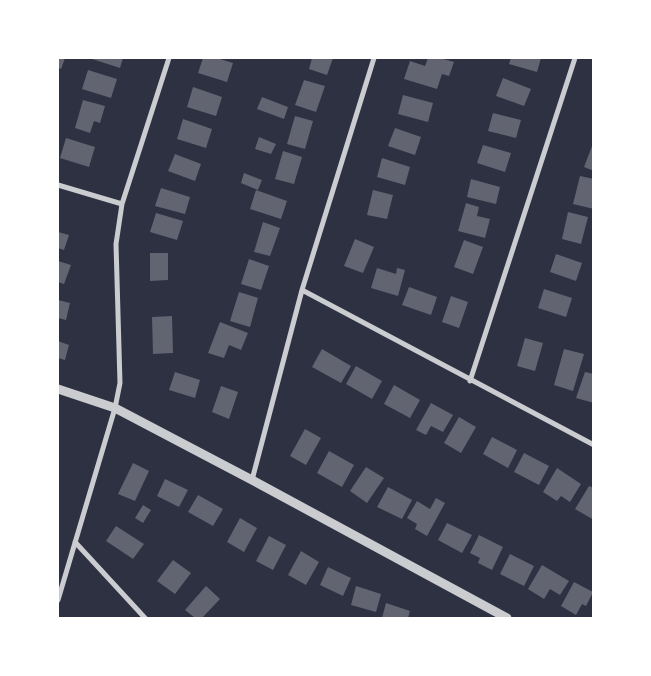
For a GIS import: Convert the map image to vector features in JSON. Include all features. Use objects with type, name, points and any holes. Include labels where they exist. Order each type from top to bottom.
[{"type":"street","points":[[58,600],[115,408],[120,383],[116,244],[122,204],[169,58]]},
{"type":"street","points":[[252,480],[302,290],[374,58]]},
{"type":"street","points":[[470,381],[575,58]]},
{"type":"street","points":[[58,185],[122,204]]},
{"type":"street","points":[[302,290],[470,381],[594,445]]},
{"type":"street","points":[[58,389],[115,408],[507,618]]},
{"type":"street","points":[[75,542],[145,618]]},
{"type":"building","points":[[58,58],[65,58],[61,69],[58,68]]},
{"type":"building","points":[[89,58],[123,58],[120,68]]},
{"type":"building","points":[[203,58],[217,58],[233,63],[227,82],[198,73]]},
{"type":"building","points":[[312,58],[333,58],[327,75],[309,69]]},
{"type":"building","points":[[428,58],[440,58],[454,62],[449,76],[442,74],[437,89],[404,79],[410,61],[425,66]]},
{"type":"building","points":[[511,58],[541,58],[537,72],[509,64]]},
{"type":"building","points":[[88,70],[117,79],[111,98],[82,89]]},
{"type":"building","points":[[503,78],[531,89],[524,106],[496,96]]},
{"type":"building","points":[[304,80],[325,86],[316,112],[295,105]]},
{"type":"building","points":[[193,87],[222,97],[216,116],[187,107]]},
{"type":"building","points":[[403,95],[433,103],[428,122],[398,114]]},
{"type":"building","points":[[262,97],[288,107],[284,119],[257,109]]},
{"type":"building","points":[[83,100],[105,106],[100,123],[94,121],[90,133],[75,128]]},
{"type":"building","points":[[493,113],[521,120],[516,138],[488,131]]},
{"type":"building","points":[[295,116],[313,121],[305,149],[287,144]]},
{"type":"building","points":[[183,119],[212,129],[206,148],[177,139]]},
{"type":"building","points":[[395,128],[421,137],[415,155],[388,146]]},
{"type":"building","points":[[259,137],[276,144],[271,154],[255,149]]},
{"type":"building","points":[[66,138],[95,147],[89,167],[60,158]]},
{"type":"building","points":[[594,141],[594,171],[584,167]]},
{"type":"building","points":[[483,145],[511,153],[505,172],[477,163]]},
{"type":"building","points":[[283,151],[302,157],[294,184],[275,179]]},
{"type":"building","points":[[175,154],[201,164],[195,181],[168,171]]},
{"type":"building","points":[[382,158],[410,167],[405,185],[377,177]]},
{"type":"building","points":[[244,173],[262,180],[258,190],[241,183]]},
{"type":"building","points":[[580,176],[594,179],[594,209],[573,204]]},
{"type":"building","points":[[471,179],[500,187],[496,204],[467,197]]},
{"type":"building","points":[[161,188],[190,197],[185,214],[155,206]]},
{"type":"building","points":[[256,190],[287,201],[281,219],[250,209]]},
{"type":"building","points":[[373,190],[393,195],[387,219],[367,215]]},
{"type":"building","points":[[466,203],[479,207],[477,216],[490,219],[485,238],[458,231]]},
{"type":"building","points":[[568,212],[588,217],[581,244],[562,239]]},
{"type":"building","points":[[156,213],[183,221],[177,240],[150,232]]},
{"type":"building","points":[[263,222],[280,228],[270,256],[254,252]]},
{"type":"building","points":[[58,232],[69,235],[64,250],[58,248]]},
{"type":"building","points":[[355,239],[374,247],[363,273],[344,266]]},
{"type":"building","points":[[464,240],[483,247],[473,274],[454,267]]},
{"type":"building","points":[[150,253],[168,253],[168,280],[150,281]]},
{"type":"building","points":[[556,254],[582,263],[576,281],[550,272]]},
{"type":"building","points":[[249,259],[269,266],[261,290],[241,284]]},
{"type":"building","points":[[58,261],[71,265],[64,284],[58,282]]},
{"type":"building","points":[[377,268],[396,274],[397,268],[405,270],[398,296],[371,288]]},
{"type":"building","points":[[409,287],[437,297],[431,315],[402,305]]},
{"type":"building","points":[[544,289],[572,298],[566,317],[538,308]]},
{"type":"building","points":[[239,292],[258,298],[250,327],[230,321]]},
{"type":"building","points":[[451,296],[468,302],[459,328],[442,322]]},
{"type":"building","points":[[58,300],[70,303],[66,320],[58,318]]},
{"type":"building","points":[[172,316],[173,353],[153,354],[152,317]]},
{"type":"building","points":[[220,322],[248,333],[241,350],[229,345],[224,358],[208,353]]},
{"type":"building","points":[[525,338],[543,343],[535,371],[517,366]]},
{"type":"building","points":[[58,341],[69,345],[65,360],[58,358]]},
{"type":"building","points":[[322,349],[351,366],[341,383],[312,367]]},
{"type":"building","points":[[564,349],[584,354],[573,391],[554,385]]},
{"type":"building","points":[[356,366],[382,381],[372,399],[346,384]]},
{"type":"building","points":[[175,372],[200,380],[195,398],[169,390]]},
{"type":"building","points":[[585,372],[594,374],[594,403],[576,398]]},
{"type":"building","points":[[394,385],[420,400],[410,418],[384,404]]},
{"type":"building","points":[[221,386],[238,392],[229,419],[212,412]]},
{"type":"building","points":[[431,403],[453,415],[443,432],[431,426],[426,435],[416,430]]},
{"type":"building","points":[[459,417],[476,427],[461,453],[444,443]]},
{"type":"building","points":[[305,429],[321,438],[306,465],[290,456]]},
{"type":"building","points":[[492,437],[517,450],[508,468],[483,454]]},
{"type":"building","points":[[329,451],[354,465],[342,487],[317,473]]},
{"type":"building","points":[[524,453],[549,466],[539,485],[514,472]]},
{"type":"building","points":[[133,463],[149,471],[135,501],[118,494]]},
{"type":"building","points":[[366,467],[384,478],[367,503],[350,491]]},
{"type":"building","points":[[557,468],[581,484],[570,502],[561,496],[557,501],[543,492]]},
{"type":"building","points":[[165,479],[188,490],[179,507],[157,496]]},
{"type":"building","points":[[589,486],[594,488],[594,520],[575,509]]},
{"type":"building","points":[[388,487],[412,500],[402,519],[377,507]]},
{"type":"building","points":[[198,495],[223,509],[213,526],[188,512]]},
{"type":"building","points":[[436,498],[445,503],[427,536],[415,529],[417,524],[407,518],[417,501],[430,509]]},
{"type":"building","points":[[143,505],[151,510],[143,523],[135,518]]},
{"type":"building","points":[[240,518],[257,528],[244,552],[227,542]]},
{"type":"building","points":[[447,523],[472,535],[462,553],[438,540]]},
{"type":"building","points":[[116,526],[144,544],[133,559],[106,541]]},
{"type":"building","points":[[479,535],[503,547],[492,570],[478,563],[480,558],[470,553]]},
{"type":"building","points":[[269,536],[286,545],[273,570],[256,561]]},
{"type":"building","points":[[301,551],[319,562],[306,585],[288,575]]},
{"type":"building","points":[[510,554],[534,566],[524,586],[500,574]]},
{"type":"building","points":[[173,560],[191,573],[175,594],[157,581]]},
{"type":"building","points":[[542,565],[569,581],[560,595],[550,589],[544,599],[528,589]]},
{"type":"building","points":[[328,567],[351,578],[343,596],[320,585]]},
{"type":"building","points":[[574,582],[593,592],[586,606],[582,604],[576,615],[561,606]]},
{"type":"building","points":[[206,586],[220,599],[202,618],[195,618],[185,610]]},
{"type":"building","points":[[356,586],[381,594],[376,612],[351,605]]},
{"type":"building","points":[[386,603],[410,611],[408,618],[382,618]]}]
